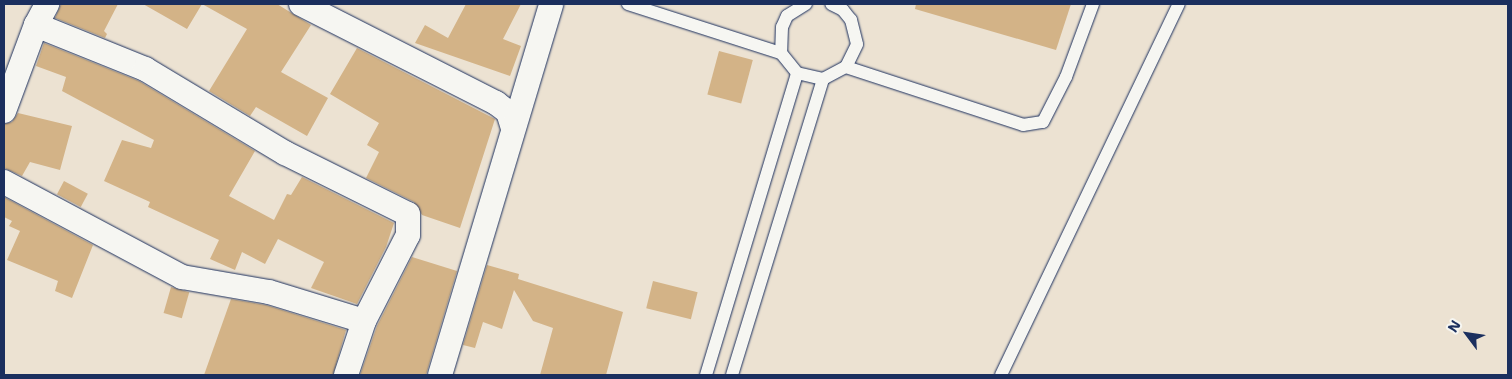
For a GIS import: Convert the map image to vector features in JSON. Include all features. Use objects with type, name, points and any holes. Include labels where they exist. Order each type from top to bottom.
[{"type":"street","points":[[4,110],[36,25],[48,4]]},
{"type":"street","points":[[301,4],[496,103],[508,112],[513,128]]},
{"type":"street","points":[[440,375],[551,4]]},
{"type":"street","points":[[36,25],[145,69],[285,154],[408,214],[408,235],[364,321],[346,375]]},
{"type":"street","points":[[4,182],[182,277],[269,292],[364,321]]},
{"type":"lane","points":[[628,4],[781,53],[797,73],[822,79],[846,67],[857,44],[856,32],[845,7],[831,4]]},
{"type":"lane","points":[[781,53],[782,27],[787,16],[806,4]]},
{"type":"lane","points":[[846,67],[1024,124],[1043,122],[1066,77],[1092,4]]},
{"type":"lane","points":[[1001,375],[1179,4]]},
{"type":"lane","points":[[706,375],[797,73]]},
{"type":"lane","points":[[732,375],[822,79]]},
{"type":"building","points":[[61,4],[118,4],[104,31],[107,34],[105,38],[55,18]]},
{"type":"building","points":[[143,4],[202,4],[187,29]]},
{"type":"building","points":[[202,4],[277,4],[311,25],[281,72],[328,98],[307,136],[256,107],[250,116],[209,91],[247,29]]},
{"type":"building","points":[[466,4],[521,4],[503,39],[521,46],[510,76],[415,43],[425,25],[448,38]]},
{"type":"building","points":[[916,4],[1071,4],[1056,50],[915,9]]},
{"type":"building","points":[[44,43],[139,81],[255,151],[229,196],[274,220],[287,194],[291,195],[302,177],[394,223],[386,247],[357,304],[311,288],[324,262],[278,239],[265,264],[242,252],[235,270],[210,259],[219,240],[148,207],[150,202],[104,181],[122,140],[151,148],[154,140],[62,91],[66,77],[36,66]]},
{"type":"building","points":[[357,48],[495,119],[460,228],[422,215],[414,202],[366,178],[379,152],[367,145],[379,123],[330,94]]},
{"type":"building","points":[[719,51],[753,60],[741,104],[707,94]]},
{"type":"building","points":[[18,113],[72,126],[60,170],[30,162],[22,176],[4,168],[4,124],[12,122]]},
{"type":"building","points":[[64,181],[88,194],[81,207],[57,194]]},
{"type":"building","points":[[4,197],[93,245],[72,298],[55,291],[58,281],[7,260],[20,231],[9,226],[12,221],[4,217]]},
{"type":"building","points":[[412,257],[457,271],[426,375],[360,375],[377,326]]},
{"type":"building","points":[[487,265],[519,274],[518,279],[623,312],[606,375],[540,375],[553,328],[533,321],[514,290],[502,329],[483,322],[475,348],[463,345]]},
{"type":"building","points":[[653,281],[698,292],[691,319],[646,308]]},
{"type":"building","points":[[171,287],[189,292],[182,318],[164,313]]},
{"type":"building","points":[[231,299],[266,305],[346,330],[333,375],[204,375]]}]
